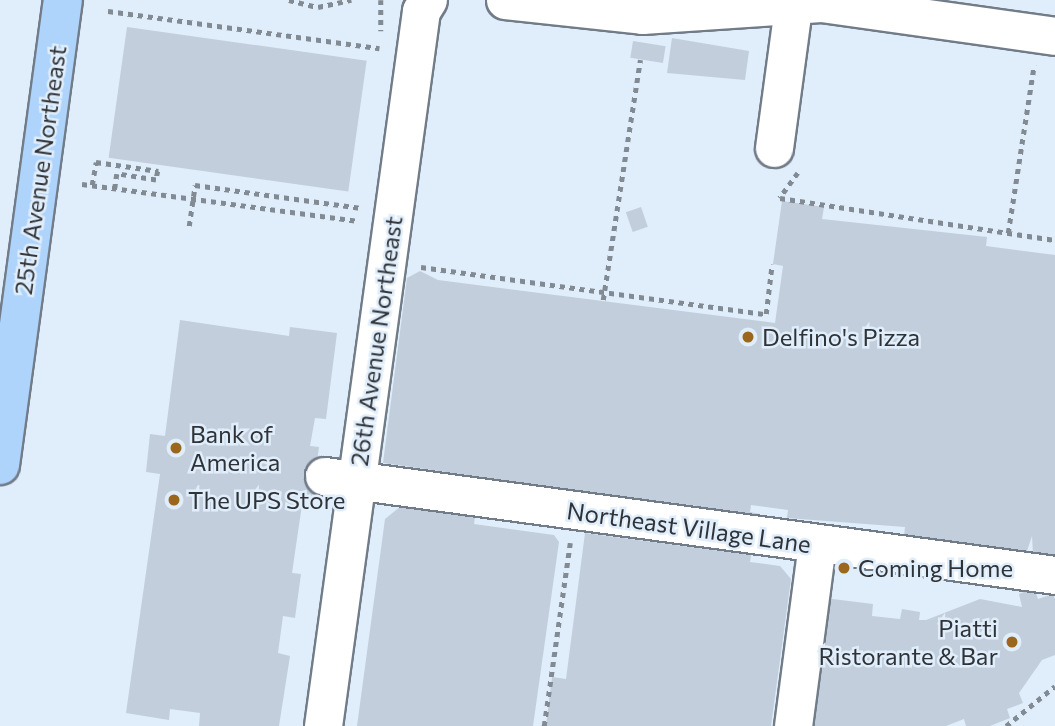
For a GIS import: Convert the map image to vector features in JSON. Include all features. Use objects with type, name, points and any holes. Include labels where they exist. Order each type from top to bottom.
[{"type":"main road","name":"25th Avenue Northeast","points":[[0,465],[63,0]]},
{"type":"street","name":"26th Avenue Northeast","points":[[323,726],[340,479],[421,11],[428,0]]},
{"type":"street","points":[[505,0],[642,15],[793,8],[821,3],[1047,34]]},
{"type":"street","points":[[787,155],[793,8]]},
{"type":"street","name":"Northeast Village Lane","points":[[340,479],[1055,575]]},
{"type":"street","points":[[793,726],[817,544]]},
{"type":"path","points":[[289,0],[318,7],[351,0]]},
{"type":"path","points":[[108,11],[379,48]]},
{"type":"path","points":[[1008,233],[1047,34]]},
{"type":"path","points":[[603,300],[609,292],[640,60]]},
{"type":"path","points":[[787,155],[797,181],[780,200],[1055,240]]},
{"type":"path","points":[[92,185],[96,162],[158,171],[156,180],[117,174],[115,188]]},
{"type":"path","points":[[82,184],[360,222]]},
{"type":"path","points":[[189,226],[195,185],[362,208]]},
{"type":"path","points":[[416,257],[415,266],[766,314],[772,264]]},
{"type":"path","points":[[544,726],[574,511]]},
{"type":"path","points":[[1006,726],[1055,686]]},
{"type":"building","points":[[127,27],[367,61],[348,191],[109,158]]},
{"type":"building","points":[[672,38],[749,51],[745,80],[667,73]]},
{"type":"building","points":[[633,41],[666,46],[663,63],[630,58]]},
{"type":"building","points":[[782,201],[824,207],[822,219],[987,237],[986,246],[1055,255],[1055,557],[1033,554],[1032,536],[1025,557],[903,546],[905,527],[787,518],[788,510],[751,505],[750,512],[760,514],[755,554],[691,545],[697,506],[612,495],[607,530],[549,523],[553,488],[565,489],[383,463],[407,278],[420,271],[438,280],[775,323],[783,266],[773,264]]},
{"type":"building","points":[[641,207],[648,227],[633,232],[626,212]]},
{"type":"building","points":[[180,320],[289,336],[290,327],[337,333],[326,419],[315,418],[310,446],[319,447],[312,499],[303,498],[292,573],[301,574],[295,618],[283,616],[278,653],[290,656],[279,726],[199,726],[200,713],[170,709],[169,720],[126,713],[160,474],[146,472],[150,434],[165,436]]},
{"type":"building","points":[[401,506],[475,517],[474,524],[554,535],[559,542],[533,726],[357,726],[385,519]]},
{"type":"building","points":[[585,533],[751,555],[750,562],[780,566],[791,579],[771,726],[546,726],[552,677],[566,679]]},
{"type":"building","points":[[1034,588],[1038,599],[1053,594],[1055,599],[1055,655],[1042,660],[1019,693],[1023,703],[1007,709],[1010,718],[990,726],[966,726],[964,719],[946,726],[804,726],[816,597],[873,604],[872,616],[900,619],[902,609],[920,612],[919,620],[926,620],[980,599],[1022,607],[1019,594]]},
{"type":"place","name":"Delfino's Pizza","points":[[748,337]]},
{"type":"place","name":"Bank of America","points":[[176,448]]},
{"type":"place","name":"The UPS Store","points":[[174,500]]},
{"type":"place","name":"Coming Home","points":[[844,568]]},
{"type":"place","name":"Piatti Ristorante & Bar","points":[[1012,642]]}]
